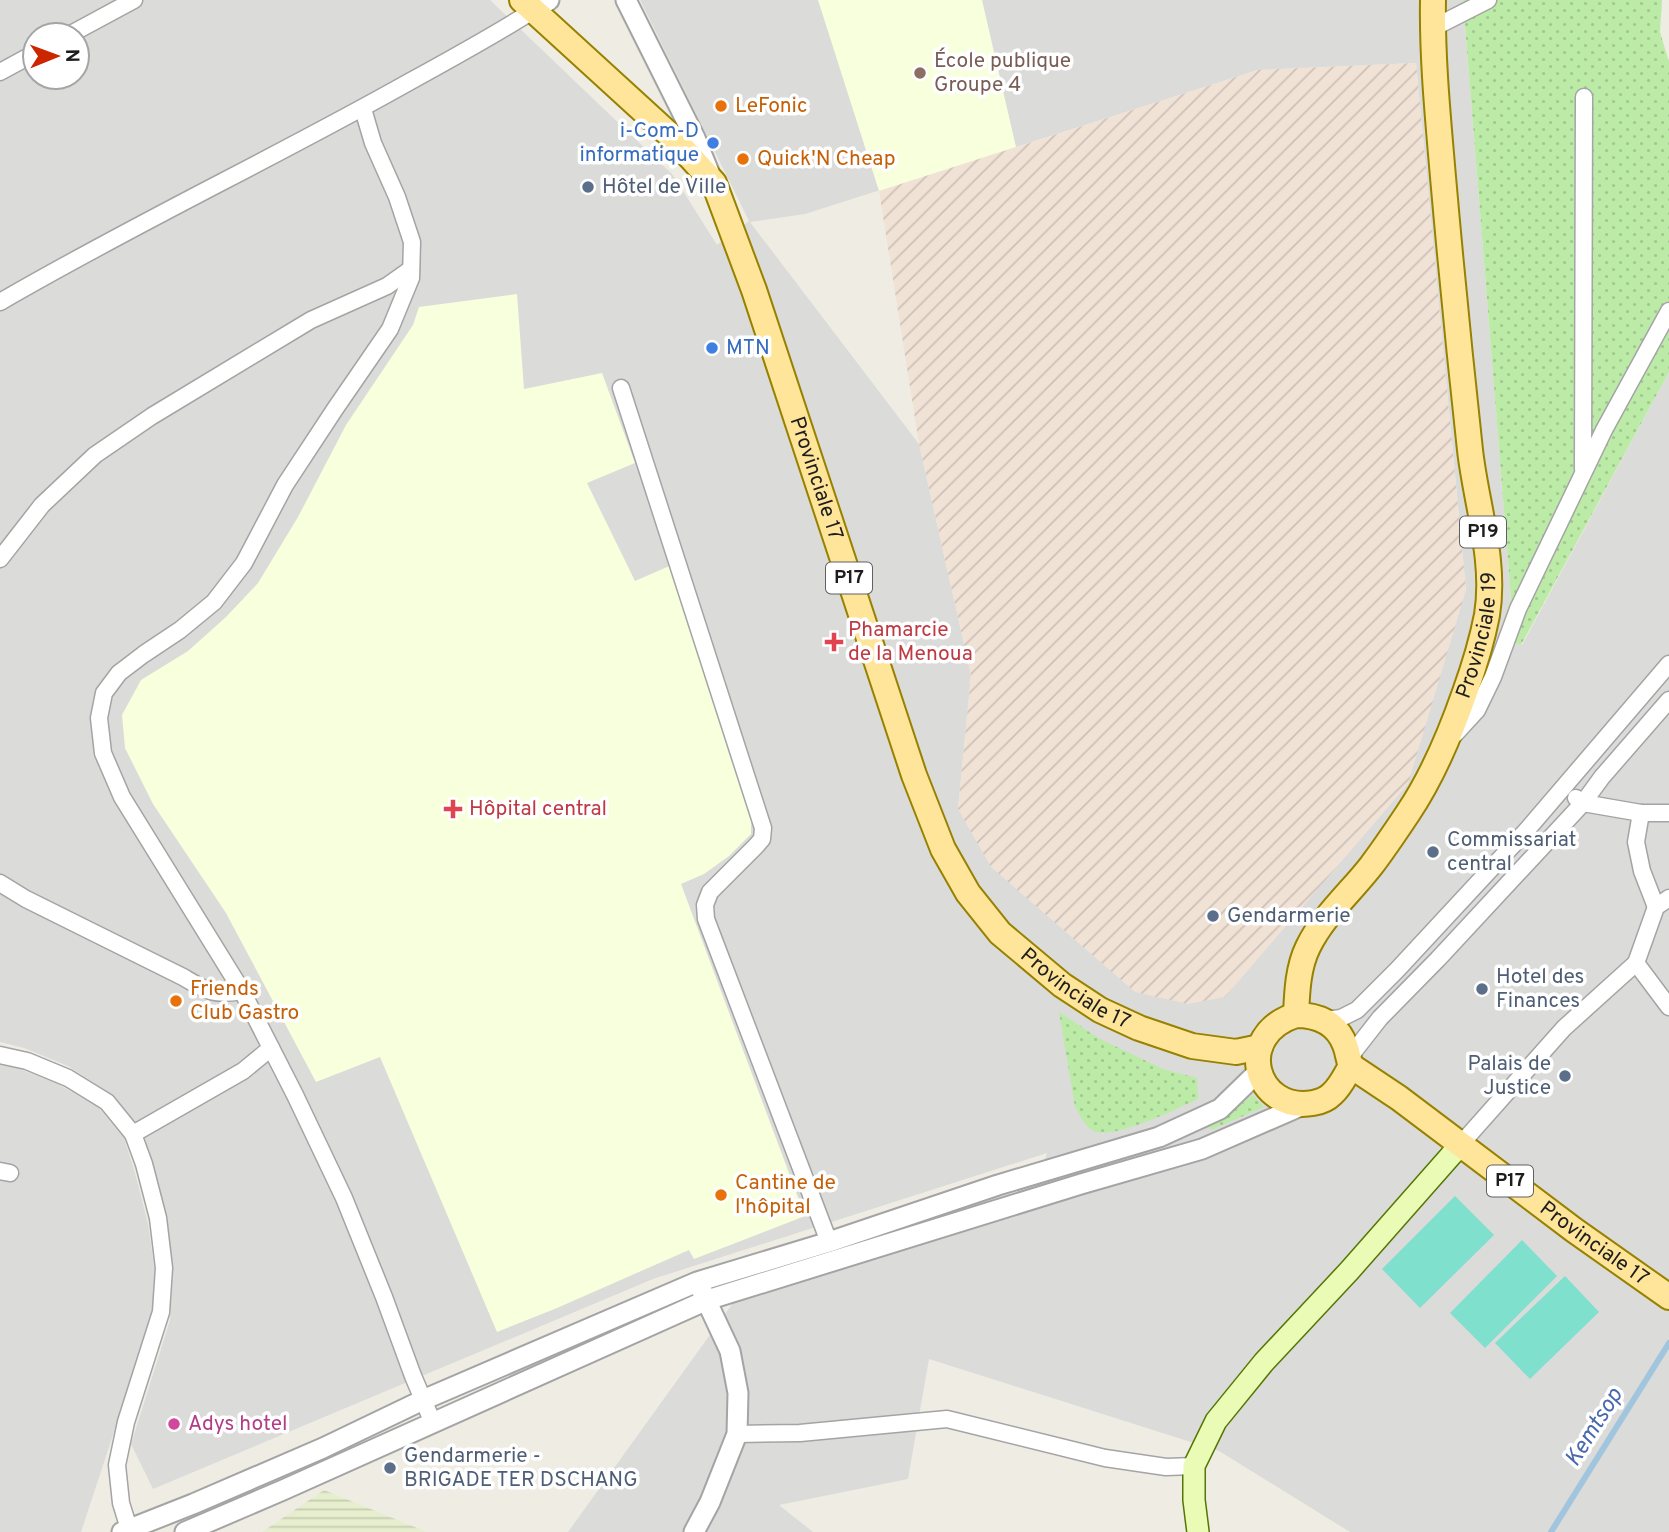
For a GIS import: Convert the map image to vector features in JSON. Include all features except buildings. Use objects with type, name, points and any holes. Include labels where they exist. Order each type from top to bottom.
[{"type":"main road","name":"Provinciale 19","points":[[1296,1015],[1300,974],[1308,947],[1331,913],[1371,866],[1432,775],[1454,723],[1479,650],[1487,612],[1489,570],[1471,465],[1454,300],[1438,116],[1433,0]]},
{"type":"main road","name":"Provinciale 17","points":[[535,3],[714,183],[754,290],[914,775],[943,849],[968,893],[1000,933],[1062,985],[1100,1010],[1139,1028],[1192,1046],[1236,1052],[1260,1059]]},
{"type":"main road","points":[[1296,1015],[1311,1015],[1334,1027],[1346,1047],[1349,1063],[1341,1084],[1331,1095],[1318,1102],[1303,1105],[1276,1096],[1265,1085],[1260,1059],[1265,1035],[1273,1026],[1296,1015]]},
{"type":"main road","name":"Provinciale 17","points":[[1349,1063],[1669,1297]]},
{"type":"main road","points":[[1198,1532],[1194,1466],[1216,1421],[1264,1362],[1350,1270],[1461,1143]]},
{"type":"street","points":[[91,23],[134,0]]},
{"type":"street","points":[[626,0],[690,128],[714,183]]},
{"type":"street","points":[[1433,28],[1488,0]]},
{"type":"street","points":[[0,302],[363,109],[494,35],[535,3]]},
{"type":"street","points":[[0,72],[21,61]]},
{"type":"street","points":[[1583,475],[1584,97]]},
{"type":"street","points":[[363,109],[373,143],[397,197],[412,242],[411,278],[390,329],[285,485],[244,563],[214,602],[119,673],[104,692],[99,718],[103,753],[122,797],[242,990],[344,1198],[433,1423]]},
{"type":"street","points":[[0,559],[42,505],[95,454],[152,416],[311,320],[387,286],[411,269]]},
{"type":"street","points":[[1444,746],[1476,710],[1493,677],[1518,609],[1604,430],[1669,311]]},
{"type":"street","points":[[621,388],[763,828],[762,839],[710,892],[705,905],[706,919],[828,1242]]},
{"type":"street","points":[[1324,1020],[1349,1014],[1370,998],[1460,904],[1669,664]]},
{"type":"street","points":[[1349,1063],[1380,1018],[1583,803],[1669,700]]},
{"type":"street","points":[[1562,789],[1583,803],[1641,813],[1669,813]]},
{"type":"street","points":[[1461,1143],[1564,1028],[1636,963],[1663,902],[1642,871],[1636,842],[1641,813]]},
{"type":"street","points":[[0,883],[26,899],[206,990],[224,994],[242,990]]},
{"type":"street","points":[[1636,963],[1669,1007]]},
{"type":"street","points":[[133,1134],[243,1072],[271,1048]]},
{"type":"street","points":[[0,1055],[27,1061],[68,1078],[107,1102],[133,1134],[144,1164],[158,1218],[164,1268],[161,1312],[126,1422],[117,1465],[127,1531],[311,1453],[423,1400],[697,1282],[1159,1137],[1220,1109],[1260,1059]]},
{"type":"street","points":[[185,1532],[707,1300],[1202,1149],[1303,1105]]},
{"type":"street","points":[[1073,1162],[1081,1184]]},
{"type":"street","points":[[694,1532],[710,1502],[737,1434],[738,1393],[730,1351],[697,1282]]},
{"type":"street","points":[[737,1434],[800,1433],[947,1419],[1105,1458],[1166,1467],[1194,1466]]},
{"type":"shaded area","points":[[0,0],[490,0],[673,175],[717,245],[749,221],[640,0],[1463,0],[1511,598],[1498,639],[1522,645],[1669,372],[1669,1532],[1350,1532],[1219,1451],[929,1359],[908,1479],[779,1505],[813,1532],[568,1532],[735,1300],[1028,1212],[1047,1153],[653,1279],[153,1489],[131,1444],[170,1320],[173,1272],[166,1220],[152,1163],[140,1129],[110,1093],[68,1066],[24,1048],[0,1042]],"holes":[[[1416,63],[1466,590],[958,810],[971,675],[919,444],[750,222],[805,214],[1258,70]]]},
{"type":"shaded area","name":"École publique Groupe 4","points":[[818,0],[982,0],[1016,147],[879,191]]},
{"type":"shaded area","points":[[1416,63],[1466,590],[1408,784],[1225,997],[1188,1004],[1135,992],[991,867],[958,809],[971,675],[919,444],[879,191],[1258,70]]},
{"type":"shaded area","name":"Hôpital central","points":[[517,294],[524,389],[602,373],[635,463],[587,483],[635,581],[674,564],[751,814],[751,834],[729,856],[704,874],[681,884],[805,1216],[694,1259],[689,1250],[497,1332],[380,1057],[316,1082],[226,913],[153,804],[125,748],[122,715],[141,680],[188,651],[258,583],[298,517],[346,425],[413,325],[419,307]]},
{"type":"shaded area","points":[[0,1064],[58,1084],[98,1107],[124,1138],[148,1223],[155,1273],[152,1317],[81,1532],[0,1532]]},
{"type":"shaded area","points":[[1455,1196],[1494,1235],[1420,1308],[1382,1269]]},
{"type":"shaded area","points":[[1522,1240],[1557,1276],[1485,1348],[1450,1313]]},
{"type":"shaded area","points":[[1565,1276],[1599,1312],[1530,1379],[1495,1343]]},
{"type":"shaded area","points":[[324,1490],[427,1532],[262,1532]]},
{"type":"green space","points":[[1463,0],[1662,0],[1660,32],[1669,62],[1669,372],[1521,645],[1498,638],[1511,598]]},
{"type":"green space","points":[[1059,1012],[1100,1039],[1163,1069],[1197,1078],[1198,1099],[1129,1128],[1101,1132],[1092,1130],[1084,1123],[1075,1107]]},
{"type":"green space","points":[[1253,1095],[1264,1107],[1211,1130],[1208,1127],[1228,1115]]},
{"type":"waterway","name":"Kemtsop","points":[[1551,1532],[1669,1343]]},
{"type":"place","name":"École publique Groupe 4","points":[[920,73]]},
{"type":"place","name":"LeFonic","points":[[721,106]]},
{"type":"place","name":"i-Com-D informatique","points":[[713,143]]},
{"type":"place","name":"Quick'N Cheap","points":[[743,159]]},
{"type":"place","name":"Hôtel de Ville","points":[[588,187]]},
{"type":"place","name":"MTN","points":[[712,348]]},
{"type":"place","name":"Phamarcie de la Menoua","points":[[834,642]]},
{"type":"place","name":"Hôpital central","points":[[453,809]]},
{"type":"place","name":"Commissariat central","points":[[1433,852]]},
{"type":"place","name":"Gendarmerie","points":[[1213,916]]},
{"type":"place","name":"Hotel des Finances","points":[[1482,989]]},
{"type":"place","name":"Friends Club Gastro","points":[[176,1001]]},
{"type":"place","name":"Palais de Justice","points":[[1565,1076]]},
{"type":"place","name":"Cantine de l'hôpital","points":[[721,1195]]},
{"type":"place","name":"Adys hotel","points":[[174,1424]]},
{"type":"place","name":"Gendarmerie - BRIGADE TER DSCHANG","points":[[390,1468]]}]
